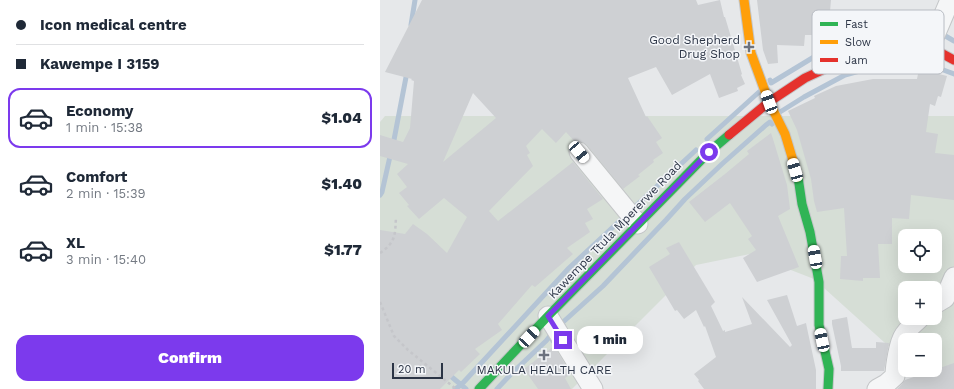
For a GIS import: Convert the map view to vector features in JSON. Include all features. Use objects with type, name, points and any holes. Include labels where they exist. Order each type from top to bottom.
[{"type":"street","points":[[744,0],[751,53],[769,102],[785,134],[799,182],[802,204],[810,232],[819,282],[819,325],[829,369],[828,389]]},
{"type":"street","points":[[944,14],[950,0]]},
{"type":"street","name":"Kawempe Ttula Mpererwe Road","points":[[944,55],[954,60]]},
{"type":"street","name":"Kawempe Ttula Mpererwe Road","points":[[479,389],[548,316],[709,152],[769,102],[805,78],[814,74]]},
{"type":"street","points":[[579,152],[638,224]]},
{"type":"street","points":[[942,300],[945,298],[954,277]]},
{"type":"street","points":[[548,316],[593,389]]},
{"type":"street","points":[[877,389],[886,384],[894,376],[895,365],[903,336],[912,325]]},
{"type":"path","points":[[380,253],[394,238],[396,217]]},
{"type":"path","points":[[380,302],[394,336],[408,350],[456,389]]},
{"type":"shaded area","points":[[385,116],[954,116],[954,389],[936,389],[923,377],[942,377],[942,333],[898,333],[898,355],[814,279],[750,254],[696,265],[572,389],[380,389],[380,122]]},
{"type":"building","points":[[422,0],[696,0],[698,5],[720,0],[742,74],[741,75],[745,84],[737,88],[738,91],[719,98],[710,74],[672,95],[656,67],[628,78],[646,117],[647,116],[662,138],[656,142],[663,153],[653,160],[654,162],[638,175],[640,176],[623,189],[587,145],[582,142],[575,142],[566,132],[556,143],[542,129],[526,146],[530,153],[527,155],[533,166],[489,211],[498,221],[573,162],[603,199],[587,209],[593,219],[585,223],[590,232],[567,248],[573,254],[535,287],[532,285],[498,324],[502,330],[475,349],[480,354],[461,372],[459,370],[440,389],[380,389],[380,230],[405,234],[413,224],[427,234],[447,253],[467,217],[444,198],[419,219],[407,206],[409,205],[399,193],[407,187],[397,174],[408,164],[380,156],[380,135],[403,142],[410,128],[414,81],[411,80],[412,79],[385,72]],"holes":[[[473,93],[496,118],[443,162]]]},
{"type":"building","points":[[757,0],[831,0],[830,10],[812,10],[812,35],[805,35],[804,46],[777,45],[778,63],[768,64],[763,50]]},
{"type":"building","points":[[918,74],[939,74],[947,76],[941,97],[938,96],[935,106],[930,104],[926,132],[938,134],[935,153],[954,155],[954,200],[911,195],[909,219],[892,218],[892,244],[878,244],[880,278],[863,278],[863,281],[840,279],[841,256],[847,256],[844,208],[817,212],[811,179],[797,130],[788,111],[815,98],[814,96],[836,86],[873,79],[917,79]]},
{"type":"building","points":[[771,133],[787,185],[790,209],[778,216],[799,267],[757,282],[743,258],[756,250],[748,239],[752,236],[730,203],[705,222],[689,202],[749,154],[747,151]]},
{"type":"building","points":[[679,242],[715,302],[711,306],[723,331],[725,330],[725,332],[752,324],[742,297],[790,347],[792,345],[767,300],[787,295],[797,326],[806,323],[816,370],[816,389],[704,389],[694,374],[716,357],[705,326],[704,327],[696,310],[684,319],[677,310],[675,311],[649,267],[670,254],[666,248]]},
{"type":"building","points":[[847,317],[852,348],[876,348],[876,342],[889,343],[884,371],[841,371],[832,320]]},
{"type":"building","points":[[554,346],[571,374],[565,378],[571,389],[538,389],[524,369]]},
{"type":"building","points":[[954,363],[954,389],[897,389],[905,380],[914,377],[942,377],[942,367]]},
{"type":"waterway","points":[[411,25],[415,0]]},
{"type":"waterway","points":[[944,35],[954,41]]},
{"type":"waterway","points":[[770,80],[771,83],[812,58]]},
{"type":"waterway","points":[[944,70],[954,74]]},
{"type":"waterway","points":[[393,145],[407,72]]},
{"type":"waterway","points":[[780,112],[804,97],[849,74]]},
{"type":"waterway","points":[[707,139],[759,92]]},
{"type":"waterway","points":[[564,327],[562,323],[603,286],[685,199],[766,125],[770,122],[772,124]]},
{"type":"waterway","points":[[455,389],[461,385],[569,268],[696,150]]},
{"type":"waterway","points":[[380,195],[391,152]]},
{"type":"waterway","points":[[497,389],[550,336],[553,341]]},
{"type":"waterway","points":[[447,373],[466,389]]},
{"type":"traffic: fast","points":[[479,389],[548,316],[709,152],[729,135]]},
{"type":"traffic: fast","points":[[798,177],[802,204],[810,232],[819,282],[819,325],[829,369],[828,389]]},
{"type":"traffic: slow","points":[[744,0],[751,53],[769,102],[785,134],[798,177]]},
{"type":"traffic: jam","points":[[944,55],[954,60]]},
{"type":"traffic: jam","points":[[729,135],[769,102],[805,78],[814,74]]},
{"type":"place","name":"Good Shepherd Drug Shop","points":[[749,47]]},
{"type":"place","name":"MAKULA HEALTH CARE","points":[[544,355]]},
{"type":"route","points":[[563,340],[548,316],[709,152]]}]
